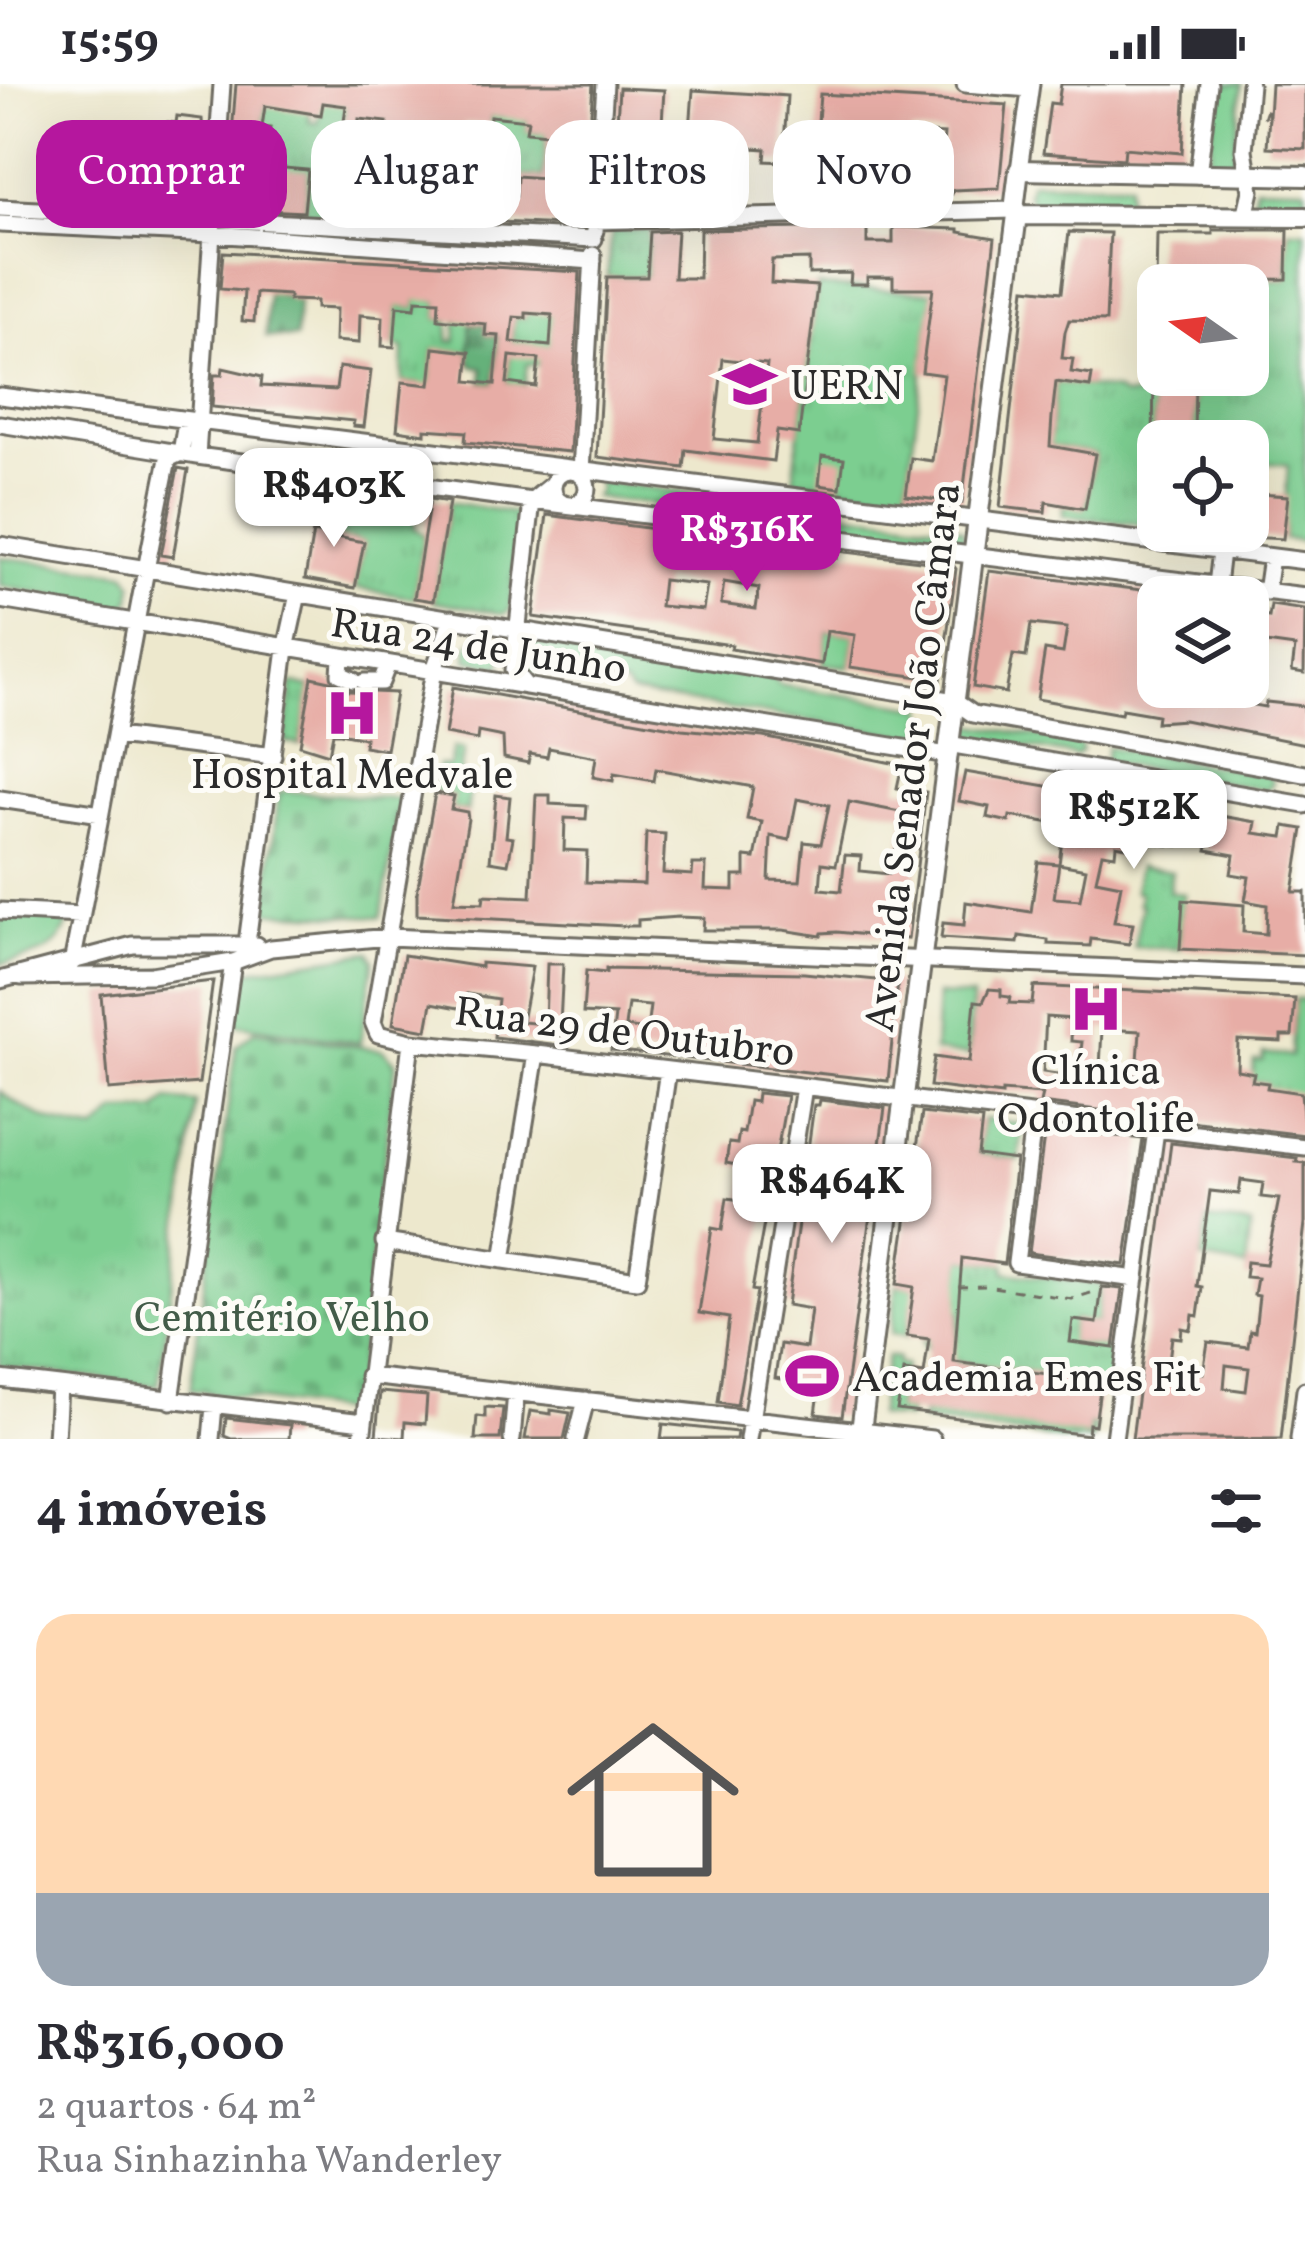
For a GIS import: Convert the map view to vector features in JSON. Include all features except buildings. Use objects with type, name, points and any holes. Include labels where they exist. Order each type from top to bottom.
[{"type":"main road","points":[[1019,170],[1305,176]]},
{"type":"main road","name":"Avenida Senador João Câmara","points":[[855,1433],[904,1098],[1019,170]]},
{"type":"main road","points":[[1016,212],[1305,217]]},
{"type":"street","points":[[218,120],[221,84]]},
{"type":"street","points":[[603,120],[605,84]]},
{"type":"street","points":[[965,84],[1030,86]]},
{"type":"street","points":[[1198,175],[1209,84]]},
{"type":"street","points":[[1246,217],[1251,191],[1244,150],[1250,84]]},
{"type":"street","name":"Avenida Senador João Câmara","points":[[1019,170],[1030,86]]},
{"type":"street","points":[[0,208],[36,215]]},
{"type":"street","points":[[749,218],[1016,212]]},
{"type":"street","points":[[0,224],[36,221]]},
{"type":"street","points":[[189,454],[211,228]]},
{"type":"street","points":[[221,228],[593,261]]},
{"type":"street","points":[[257,228],[594,239]]},
{"type":"street","points":[[576,471],[595,228]]},
{"type":"street","points":[[440,232],[440,250]]},
{"type":"street","points":[[1137,540],[3,396],[0,424],[189,454],[1143,576]]},
{"type":"street","points":[[319,471],[323,438]]},
{"type":"street","points":[[398,481],[402,447]]},
{"type":"street","points":[[72,963],[168,459],[189,454]]},
{"type":"street","points":[[525,686],[513,670],[532,501],[561,472],[576,471],[587,490],[575,506]]},
{"type":"street","points":[[553,484],[556,498],[575,506]]},
{"type":"street","points":[[770,529],[775,496]]},
{"type":"street","name":"Rua 24 de Junho","points":[[0,545],[954,701],[973,714],[1301,773]]},
{"type":"street","points":[[1230,552],[1305,561]]},
{"type":"street","points":[[1268,576],[1270,557]]},
{"type":"street","points":[[1269,592],[1305,596]]},
{"type":"street","points":[[248,944],[286,649],[298,594]]},
{"type":"street","name":"Rua 24 de Junho","points":[[0,600],[340,658],[1299,804]]},
{"type":"street","points":[[388,937],[434,670],[452,618]]},
{"type":"street","points":[[340,658],[340,674],[359,681],[381,682],[388,664]]},
{"type":"street","points":[[117,736],[273,756]]},
{"type":"street","points":[[1095,770],[1100,739]]},
{"type":"street","points":[[1264,799],[1278,789],[1278,777],[1270,768]]},
{"type":"street","points":[[1299,804],[1286,796],[1285,786],[1289,777],[1301,773]]},
{"type":"street","points":[[0,799],[101,814]]},
{"type":"street","points":[[0,911],[82,915]]},
{"type":"street","points":[[21,977],[134,976],[233,962],[271,948],[388,937],[1305,976]]},
{"type":"street","name":"Rua 29 de Outubro","points":[[388,937],[373,1022],[377,1034],[411,1042],[1305,1147]]},
{"type":"street","points":[[0,980],[133,945],[271,948]]},
{"type":"street","points":[[171,1400],[233,962]]},
{"type":"street","points":[[0,1379],[214,1406],[362,1431],[411,1042]]},
{"type":"street","points":[[503,1259],[536,1054]]},
{"type":"street","points":[[384,1242],[637,1280],[668,1070]]},
{"type":"street","points":[[748,1439],[804,1087]]},
{"type":"street","points":[[1034,1115],[1016,1263],[1136,1279]]},
{"type":"street","points":[[1114,1439],[1156,1130]]},
{"type":"street","points":[[368,1376],[932,1439]]},
{"type":"street","points":[[56,1439],[59,1387]]},
{"type":"street","points":[[1299,1439],[1305,1390]]},
{"type":"street","points":[[512,1439],[516,1392]]},
{"type":"street","points":[[575,1439],[586,1400]]},
{"type":"street","points":[[212,1439],[214,1406]]},
{"type":"path","points":[[1262,118],[1268,106],[1268,124]]},
{"type":"path","points":[[958,1287],[986,1286],[1072,1299],[1097,1291],[1100,1284]]},
{"type":"green space","points":[[349,84],[344,120],[318,120],[320,102]]},
{"type":"green space","points":[[1218,84],[1242,84],[1233,162],[1224,166],[1209,159]]},
{"type":"green space","points":[[492,93],[501,94],[499,117],[528,110],[527,132],[539,133],[545,126],[543,178],[521,176],[521,120],[490,120]]},
{"type":"green space","points":[[266,99],[311,109],[311,214],[304,214],[307,171],[287,171],[287,120],[263,120]]},
{"type":"green space","points":[[1030,182],[1129,183],[1127,204],[1030,203]]},
{"type":"green space","points":[[1255,186],[1305,187],[1305,207],[1253,206]]},
{"type":"green space","points":[[650,229],[647,277],[607,277],[612,232]]},
{"type":"green space","points":[[1288,230],[1305,230],[1305,542],[1283,539],[1288,465],[1269,463],[1269,420],[1194,420],[1195,396],[1269,396],[1269,280],[1287,279]]},
{"type":"green space","points":[[268,284],[278,294],[298,301],[296,338],[266,337]]},
{"type":"green space","points":[[817,286],[933,292],[906,496],[793,482]]},
{"type":"green space","points":[[416,296],[439,301],[438,319],[449,320],[449,341],[456,341],[457,317],[472,317],[470,352],[434,349],[428,405],[419,384],[402,382],[403,348],[394,347],[397,298],[415,307]]},
{"type":"green space","points":[[558,303],[546,359],[542,365],[527,364],[525,386],[507,384],[511,349],[498,348],[499,339],[512,340],[514,317],[525,318],[526,313]]},
{"type":"green space","points":[[471,324],[485,324],[485,335],[499,336],[495,384],[482,383],[483,368],[469,360]]},
{"type":"green space","points":[[1056,382],[1123,396],[1154,396],[1153,420],[1137,420],[1137,524],[1063,516],[1063,505],[1085,508],[1095,454],[1049,446]]},
{"type":"green space","points":[[597,481],[761,502],[767,509],[758,517],[594,497]]},
{"type":"green space","points":[[344,488],[415,499],[414,528],[424,535],[414,598],[355,588],[364,543],[351,539],[341,585],[335,537],[313,532],[318,503],[339,518]]},
{"type":"green space","points":[[449,502],[520,514],[510,610],[504,614],[433,601]]},
{"type":"green space","points":[[782,506],[957,527],[963,530],[964,540],[956,545],[783,518]]},
{"type":"green space","points":[[0,557],[126,573],[133,583],[131,599],[123,609],[0,586]]},
{"type":"green space","points":[[827,631],[855,635],[850,667],[822,664]]},
{"type":"green space","points":[[479,637],[505,640],[501,667],[467,660],[468,646]]},
{"type":"green space","points":[[528,638],[925,708],[921,738],[631,693],[624,685],[539,670],[522,673]]},
{"type":"green space","points":[[292,683],[311,687],[300,745],[285,742]]},
{"type":"green space","points":[[968,724],[1079,743],[1082,751],[1076,756],[965,736]]},
{"type":"green space","points":[[1107,747],[1269,775],[1273,783],[1267,790],[1105,762]]},
{"type":"green space","points":[[453,748],[464,750],[459,778],[471,781],[467,812],[451,809],[453,796],[435,793],[439,765],[449,767]]},
{"type":"green space","points":[[279,791],[401,799],[381,917],[265,912]]},
{"type":"green space","points":[[1139,866],[1172,871],[1169,892],[1184,894],[1180,949],[1134,947],[1142,905],[1138,904],[1140,893],[1134,891]]},
{"type":"green space","points":[[0,912],[61,914],[68,923],[50,949],[0,964]]},
{"type":"green space","points":[[370,952],[374,960],[360,1043],[234,1024],[245,971]]},
{"type":"green space","points":[[937,995],[972,997],[969,1055],[934,1052]]},
{"type":"green space","points":[[1295,999],[1305,999],[1305,1105],[1267,1088],[1267,1083],[1253,1081],[1246,1128],[1254,1061],[1263,1061],[1264,1053],[1291,1056]]},
{"type":"green space","name":"Cemitério Velho","points":[[254,1031],[382,1050],[396,1062],[353,1413],[190,1390],[236,1047]]},
{"type":"green space","points":[[0,1091],[45,1118],[96,1131],[116,1112],[157,1111],[168,1100],[196,1103],[158,1386],[0,1366]]},
{"type":"green space","points":[[983,1119],[1023,1124],[1019,1160],[978,1155]]},
{"type":"green space","points":[[1206,1220],[1251,1225],[1246,1267],[1201,1259]]},
{"type":"green space","points":[[962,1258],[1005,1264],[1005,1272],[1102,1285],[1097,1323],[1073,1320],[1071,1342],[1118,1348],[1113,1383],[1094,1388],[1094,1380],[944,1360],[924,1346],[922,1338],[956,1342],[960,1312],[912,1305],[907,1336],[891,1334],[897,1284],[957,1292]]},
{"type":"green space","points":[[887,1356],[905,1365],[897,1409],[909,1411],[908,1419],[878,1416]]},
{"type":"green space","points":[[923,1413],[1088,1434],[1089,1424],[1095,1425],[1093,1439],[1065,1439],[922,1421]]},
{"type":"place","name":"UERN","points":[[750,384]]},
{"type":"place","name":"Hospital Medvale","points":[[352,713]]},
{"type":"place","name":"Clínica Odontolife","points":[[1096,1009]]},
{"type":"place","name":"Academia Emes Fit","points":[[812,1376]]}]
